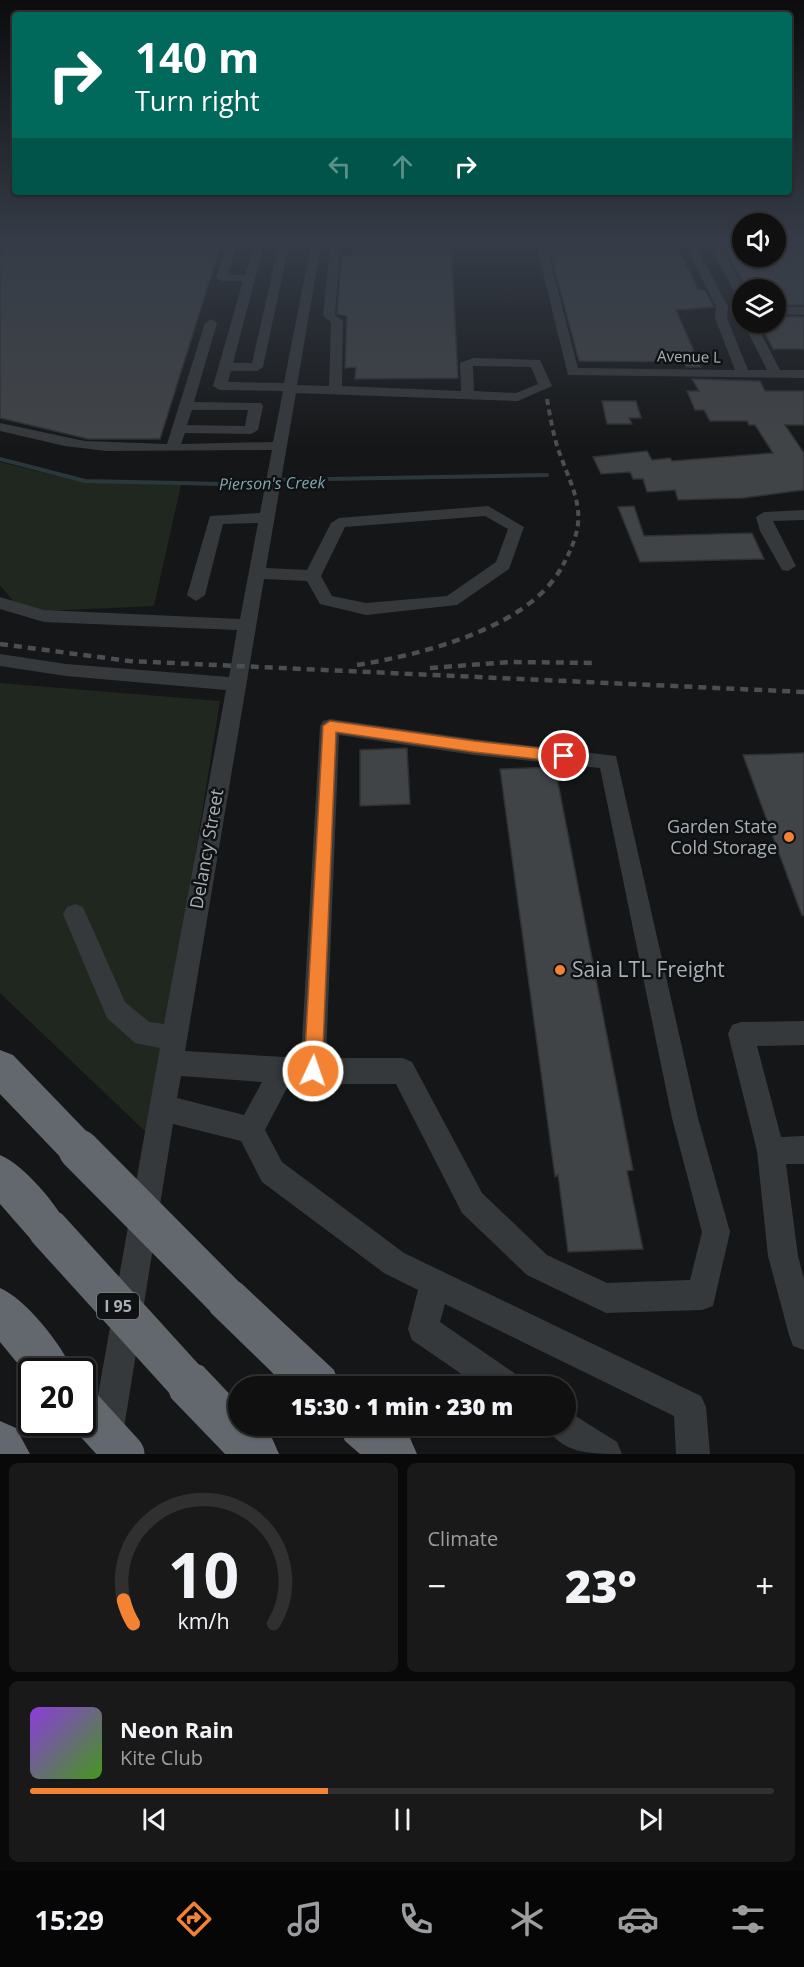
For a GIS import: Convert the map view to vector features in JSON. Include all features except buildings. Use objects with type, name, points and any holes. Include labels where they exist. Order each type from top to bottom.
[{"type":"highway","points":[[0,1068],[226,1298],[308,1376]]},
{"type":"highway","name":"I 95","points":[[0,1174],[256,1454]]},
{"type":"highway","points":[[0,1309],[40,1358]]},
{"type":"highway","points":[[96,1424],[123,1454]]},
{"type":"highway","points":[[374,1436],[394,1454]]},
{"type":"highway","points":[[0,1444],[7,1454]]},
{"type":"street","points":[[240,312],[220,386],[518,397],[545,386],[536,363],[473,362],[466,363],[468,395]]},
{"type":"street","points":[[225,367],[257,367],[269,312]]},
{"type":"street","name":"Delancy Street","points":[[103,1454],[303,312]]},
{"type":"street","points":[[329,312],[329,316],[337,321],[335,390]]},
{"type":"street","name":"Avenue L","points":[[558,312],[573,372],[804,374]]},
{"type":"street","points":[[722,312],[721,318],[738,356],[737,365],[742,374]]},
{"type":"street","points":[[173,448],[211,323]]},
{"type":"street","points":[[755,333],[776,374]]},
{"type":"street","points":[[180,429],[251,430],[256,406],[186,406]]},
{"type":"street","points":[[0,427],[100,449],[278,446]]},
{"type":"street","points":[[488,510],[516,527],[503,565],[451,601],[366,609],[326,600],[313,576],[339,523],[488,510]]},
{"type":"street","points":[[788,566],[768,531],[764,517],[804,515]]},
{"type":"street","points":[[196,595],[216,519],[265,518]]},
{"type":"street","points":[[256,573],[313,576]]},
{"type":"street","points":[[0,603],[44,616],[247,625]]},
{"type":"street","points":[[0,660],[66,670],[238,684]]},
{"type":"street","points":[[75,914],[116,1010],[144,1034],[172,1050],[282,1071],[313,1071],[403,1071],[472,1203],[537,1265],[606,1298],[702,1294],[716,1232],[685,1118],[609,761],[474,747],[330,726],[313,1071]]},
{"type":"street","points":[[804,1033],[741,1034],[771,1151],[783,1256],[804,1335]]},
{"type":"street","points":[[250,1130],[282,1071]]},
{"type":"street","points":[[162,1108],[250,1130],[272,1172],[394,1263],[690,1407],[693,1454]]},
{"type":"street","points":[[771,1151],[804,1150]]},
{"type":"street","points":[[435,1284],[423,1329],[491,1376]]},
{"type":"street","points":[[576,1434],[605,1454]]},
{"type":"shaded area","points":[[0,462],[82,482],[181,485],[154,606],[22,612],[0,585]]},
{"type":"shaded area","points":[[0,683],[220,701],[150,1136],[0,993]]},
{"type":"waterway","name":"Pierson's Creek","points":[[0,459],[85,481],[224,484],[272,480],[547,475]]},
{"type":"railway","points":[[547,399],[556,443],[576,497],[578,510],[575,537],[559,572]]},
{"type":"railway","points":[[357,665],[440,646],[497,623],[523,608],[544,591],[560,570]]},
{"type":"railway","points":[[0,644],[129,661],[804,692]]},
{"type":"railway","points":[[430,668],[510,662],[597,663]]},
{"type":"place","name":"Garden State Cold Storage","points":[[789,837]]},
{"type":"place","name":"Saia LTL Freight","points":[[560,970]]},
{"type":"route","points":[[313,1071],[330,726],[474,747],[564,756]]}]
